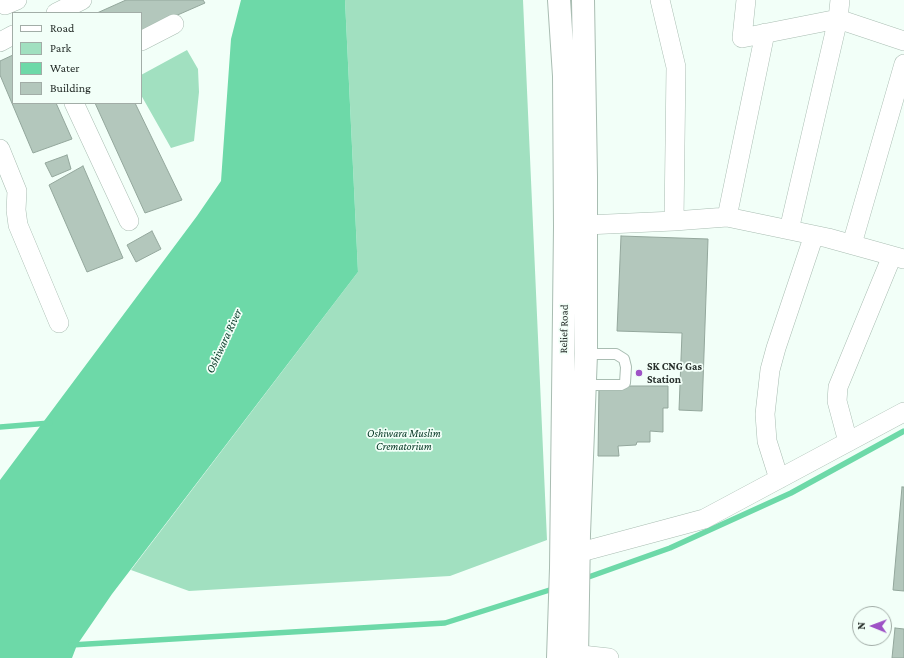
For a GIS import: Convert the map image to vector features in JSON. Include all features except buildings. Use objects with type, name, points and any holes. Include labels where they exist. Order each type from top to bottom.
[{"type":"street","points":[[0,2],[5,5],[17,0]]},
{"type":"street","points":[[58,12],[82,0]]},
{"type":"street","name":"Relief Road","points":[[559,0],[564,76],[564,323],[570,561],[568,647]]},
{"type":"street","name":"Relief Road","points":[[570,561],[586,385],[586,225],[583,0]]},
{"type":"street","points":[[660,0],[676,67],[674,221]]},
{"type":"street","points":[[746,0],[742,38],[838,19],[904,41]]},
{"type":"street","points":[[789,230],[838,19],[840,0]]},
{"type":"street","points":[[142,40],[174,24]]},
{"type":"street","points":[[726,217],[765,33]]},
{"type":"street","points":[[0,42],[12,36]]},
{"type":"street","points":[[852,244],[904,64]]},
{"type":"street","points":[[74,104],[128,221]]},
{"type":"street","points":[[0,149],[17,191],[16,210],[18,225],[59,324]]},
{"type":"street","points":[[586,225],[726,217],[814,235],[898,257],[838,387],[837,401],[848,442]]},
{"type":"street","points":[[779,479],[767,441],[765,414],[770,370],[814,235]]},
{"type":"street","points":[[564,323],[586,322]]},
{"type":"street","points":[[570,561],[704,519],[904,412]]},
{"type":"street","points":[[568,647],[609,658]]},
{"type":"lane","points":[[586,354],[616,354],[624,359],[626,367],[625,383],[621,385],[586,385]]},
{"type":"green space","name":"Oshiwara Muslim Crematorium","points":[[345,0],[523,0],[547,540],[450,576],[189,591],[131,570],[358,272]]},
{"type":"green space","points":[[187,50],[198,69],[199,92],[194,141],[171,148],[142,97],[142,74]]},
{"type":"water","name":"Oshiwara River","points":[[241,0],[345,0],[358,272],[112,594],[77,645],[72,658],[0,658],[0,480],[197,216],[221,181],[231,39]]},
{"type":"waterway","points":[[0,427],[50,423]]},
{"type":"waterway","points":[[583,579],[670,548],[791,493],[904,431]]},
{"type":"waterway","points":[[71,645],[445,623],[556,588]]},
{"type":"place","name":"SK CNG Gas Station","points":[[639,373]]}]
